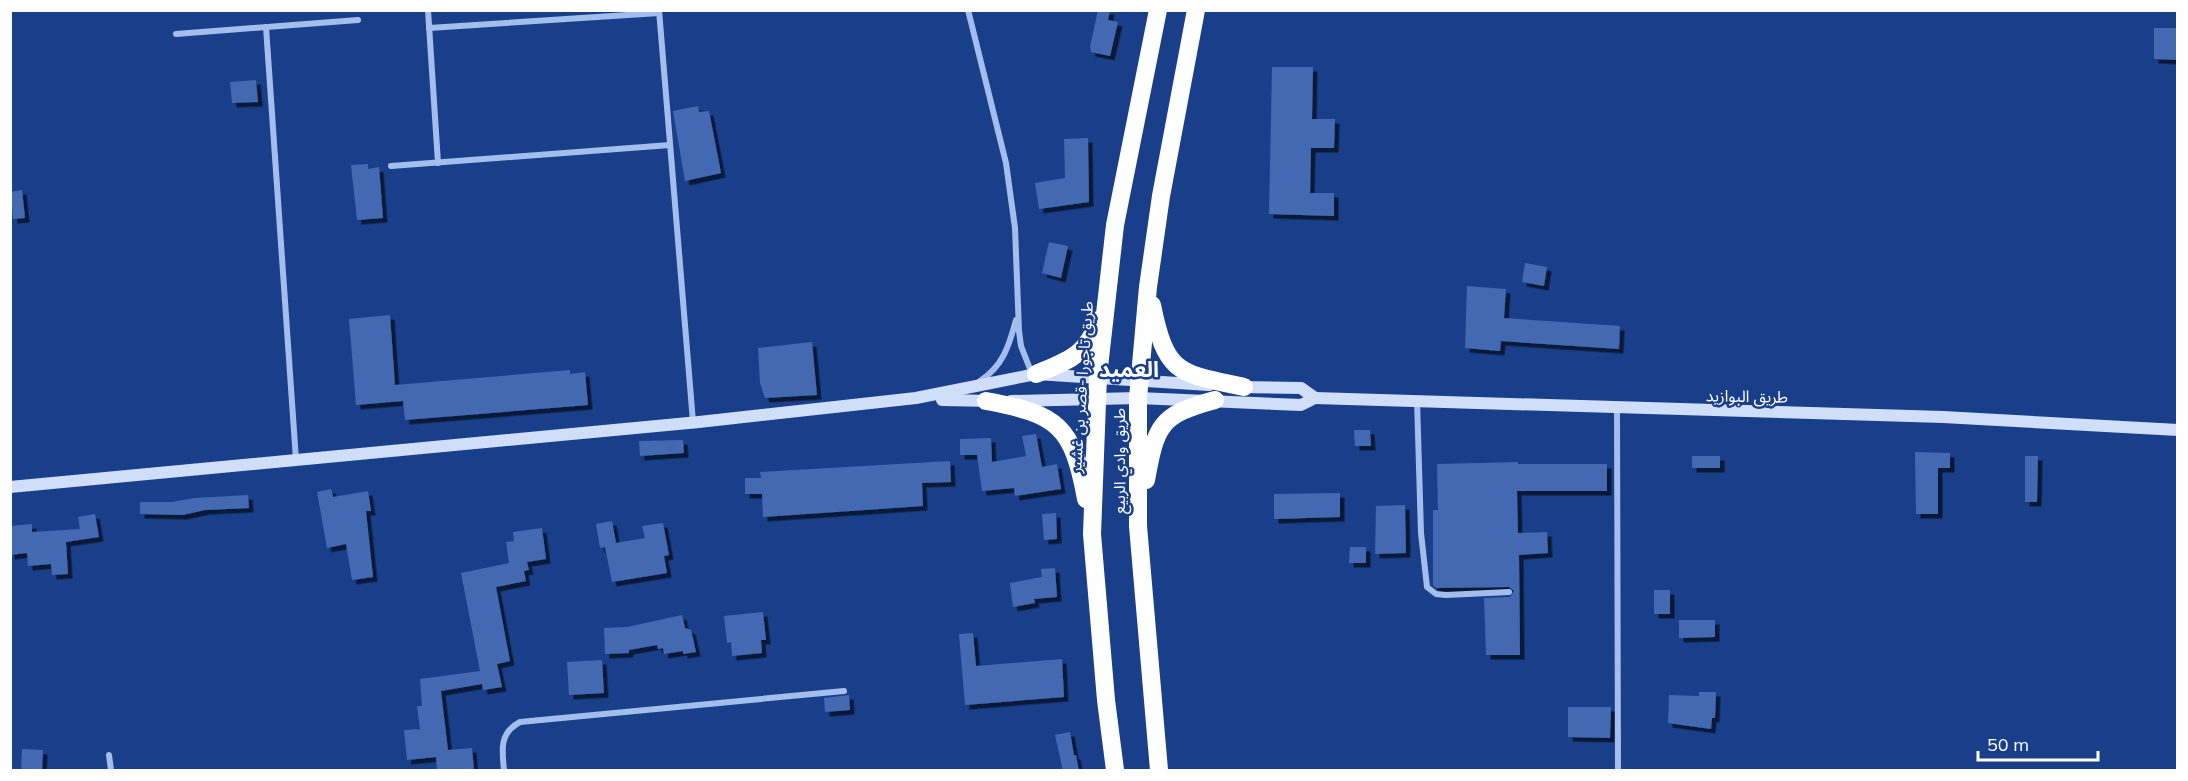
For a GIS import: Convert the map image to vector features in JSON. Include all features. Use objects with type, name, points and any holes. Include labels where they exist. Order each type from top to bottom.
[{"type":"highway","name":"طريق تاجورا -قصر بن غشير","points":[[1115,771],[1105,690],[1092,534],[1098,376],[1115,225],[1158,10]]},
{"type":"highway","name":"طريق وادي الربيع","points":[[1158,771],[1138,526],[1139,389],[1148,287],[1180,84],[1196,10]]},
{"type":"highway","points":[[1148,287],[1160,343],[1173,361],[1190,374],[1244,387]]},
{"type":"highway","points":[[1034,374],[1080,353],[1094,334],[1107,298]]},
{"type":"highway","points":[[1138,526],[1158,432],[1179,411],[1215,400]]},
{"type":"highway","points":[[986,401],[1038,413],[1049,419],[1067,437],[1078,460],[1092,534]]},
{"type":"main road","points":[[10,487],[916,399],[1034,374],[1098,376],[1139,389],[1215,400],[1300,405],[1315,398],[1301,388],[1244,387],[1139,389],[1097,397],[986,401],[916,399]]},
{"type":"main road","name":"طريق البوازيد","points":[[1315,398],[1617,409],[1942,417],[2178,429]]},
{"type":"street","points":[[428,10],[438,163]]},
{"type":"street","points":[[968,10],[1006,163],[1015,228],[1017,314],[1021,346],[1034,374]]},
{"type":"street","points":[[429,28],[659,12],[693,422]]},
{"type":"street","points":[[176,34],[358,20]]},
{"type":"street","points":[[266,27],[296,460]]},
{"type":"street","points":[[391,166],[670,145]]},
{"type":"street","points":[[972,386],[989,375],[1004,358],[1017,314]]},
{"type":"street","points":[[1417,400],[1421,533],[1427,587],[1430,591],[1446,595],[1509,592]]},
{"type":"street","points":[[1617,409],[1618,771]]},
{"type":"street","points":[[504,771],[503,740],[510,727],[520,722],[844,691]]},
{"type":"street","points":[[109,755],[111,771]]},
{"type":"building","points":[[1098,10],[1110,10],[1108,20],[1118,22],[1110,56],[1091,52],[1090,47]]},
{"type":"building","points":[[2154,28],[2178,28],[2178,60],[2154,59]]},
{"type":"building","points":[[1272,67],[1313,67],[1312,119],[1335,119],[1334,148],[1311,148],[1310,193],[1334,193],[1334,216],[1269,214]]},
{"type":"building","points":[[256,80],[258,102],[232,103],[230,82]]},
{"type":"building","points":[[698,106],[699,112],[709,111],[721,173],[685,181],[673,111]]},
{"type":"building","points":[[1088,138],[1089,202],[1039,209],[1035,183],[1065,178],[1064,139]]},
{"type":"building","points":[[368,164],[368,169],[379,167],[383,218],[357,220],[351,165]]},
{"type":"building","points":[[22,190],[25,218],[13,219],[10,192]]},
{"type":"building","points":[[1049,242],[1068,246],[1061,278],[1042,273]]},
{"type":"building","points":[[1525,263],[1547,267],[1544,286],[1522,282]]},
{"type":"building","points":[[1467,286],[1506,289],[1504,318],[1620,326],[1619,349],[1501,341],[1500,351],[1465,348]]},
{"type":"building","points":[[390,315],[395,385],[570,370],[570,374],[585,372],[588,405],[405,420],[403,401],[356,405],[349,319]]},
{"type":"building","points":[[812,342],[817,395],[765,398],[760,383],[758,348]]},
{"type":"building","points":[[1354,430],[1370,430],[1371,446],[1355,446]]},
{"type":"building","points":[[1036,434],[1042,467],[1057,464],[1061,489],[1015,496],[1014,488],[982,491],[977,455],[960,455],[960,439],[991,438],[992,462],[1026,456],[1022,436]]},
{"type":"building","points":[[683,440],[684,453],[640,456],[639,441]]},
{"type":"building","points":[[1915,452],[1950,453],[1950,468],[1938,468],[1938,514],[1916,514]]},
{"type":"building","points":[[1692,456],[1720,456],[1720,468],[1692,468]]},
{"type":"building","points":[[2025,456],[2038,456],[2037,502],[2025,502]]},
{"type":"building","points":[[950,461],[951,482],[922,483],[923,506],[763,517],[762,494],[745,494],[745,478],[761,478],[760,472]]},
{"type":"building","points":[[1518,462],[1518,464],[1607,464],[1607,491],[1517,491],[1518,533],[1547,532],[1548,553],[1519,555],[1520,655],[1486,655],[1484,598],[1510,597],[1514,591],[1509,587],[1436,588],[1433,585],[1433,510],[1438,510],[1437,464]]},
{"type":"building","points":[[331,489],[333,497],[368,491],[371,511],[366,511],[373,577],[352,580],[346,544],[327,548],[317,492]]},
{"type":"building","points":[[1340,493],[1340,517],[1274,519],[1274,494]]},
{"type":"building","points":[[248,495],[249,508],[205,510],[183,515],[140,514],[140,502],[172,502],[194,498]]},
{"type":"building","points":[[1405,505],[1406,553],[1375,554],[1376,506]]},
{"type":"building","points":[[1056,513],[1057,539],[1044,540],[1042,514]]},
{"type":"building","points":[[95,514],[99,537],[66,542],[68,574],[52,575],[51,564],[28,566],[27,553],[10,555],[10,526],[32,524],[32,532],[80,529],[78,517]]},
{"type":"building","points":[[612,521],[616,543],[645,538],[642,526],[663,523],[669,555],[664,556],[667,573],[612,582],[605,547],[600,548],[596,524]]},
{"type":"building","points":[[542,528],[546,559],[527,562],[529,570],[524,571],[526,581],[496,587],[510,661],[497,664],[502,687],[483,690],[482,684],[441,691],[448,750],[472,748],[474,771],[437,771],[436,757],[407,760],[404,730],[420,729],[417,706],[422,706],[420,679],[480,671],[461,573],[509,563],[506,542],[514,541],[513,532]]},
{"type":"building","points":[[1350,547],[1366,547],[1366,563],[1349,563]]},
{"type":"building","points":[[1055,568],[1057,597],[1034,599],[1035,603],[1013,607],[1010,583],[1042,577],[1041,569]]},
{"type":"building","points":[[1654,590],[1670,590],[1670,614],[1654,614]]},
{"type":"building","points":[[763,612],[766,640],[761,640],[762,653],[732,656],[731,642],[727,643],[724,616]]},
{"type":"building","points":[[682,615],[685,628],[691,630],[696,652],[683,654],[683,651],[664,654],[663,648],[658,649],[657,645],[629,650],[629,653],[605,654],[604,628],[627,627]]},
{"type":"building","points":[[1679,620],[1715,620],[1715,637],[1679,638]]},
{"type":"building","points":[[973,633],[976,666],[1062,659],[1064,697],[965,705],[959,634]]},
{"type":"building","points":[[602,660],[604,693],[569,695],[567,662]]},
{"type":"building","points":[[1699,692],[1716,692],[1715,718],[1712,718],[1711,729],[1668,723],[1669,695],[1699,696]]},
{"type":"building","points":[[849,695],[850,710],[825,712],[824,698]]},
{"type":"building","points":[[1568,707],[1611,707],[1610,738],[1568,737]]},
{"type":"building","points":[[1070,732],[1079,771],[1063,771],[1055,735]]},
{"type":"building","points":[[22,749],[43,750],[42,771],[21,771]]},
{"type":"district","name":"العميد","points":[[1129,369]]}]
